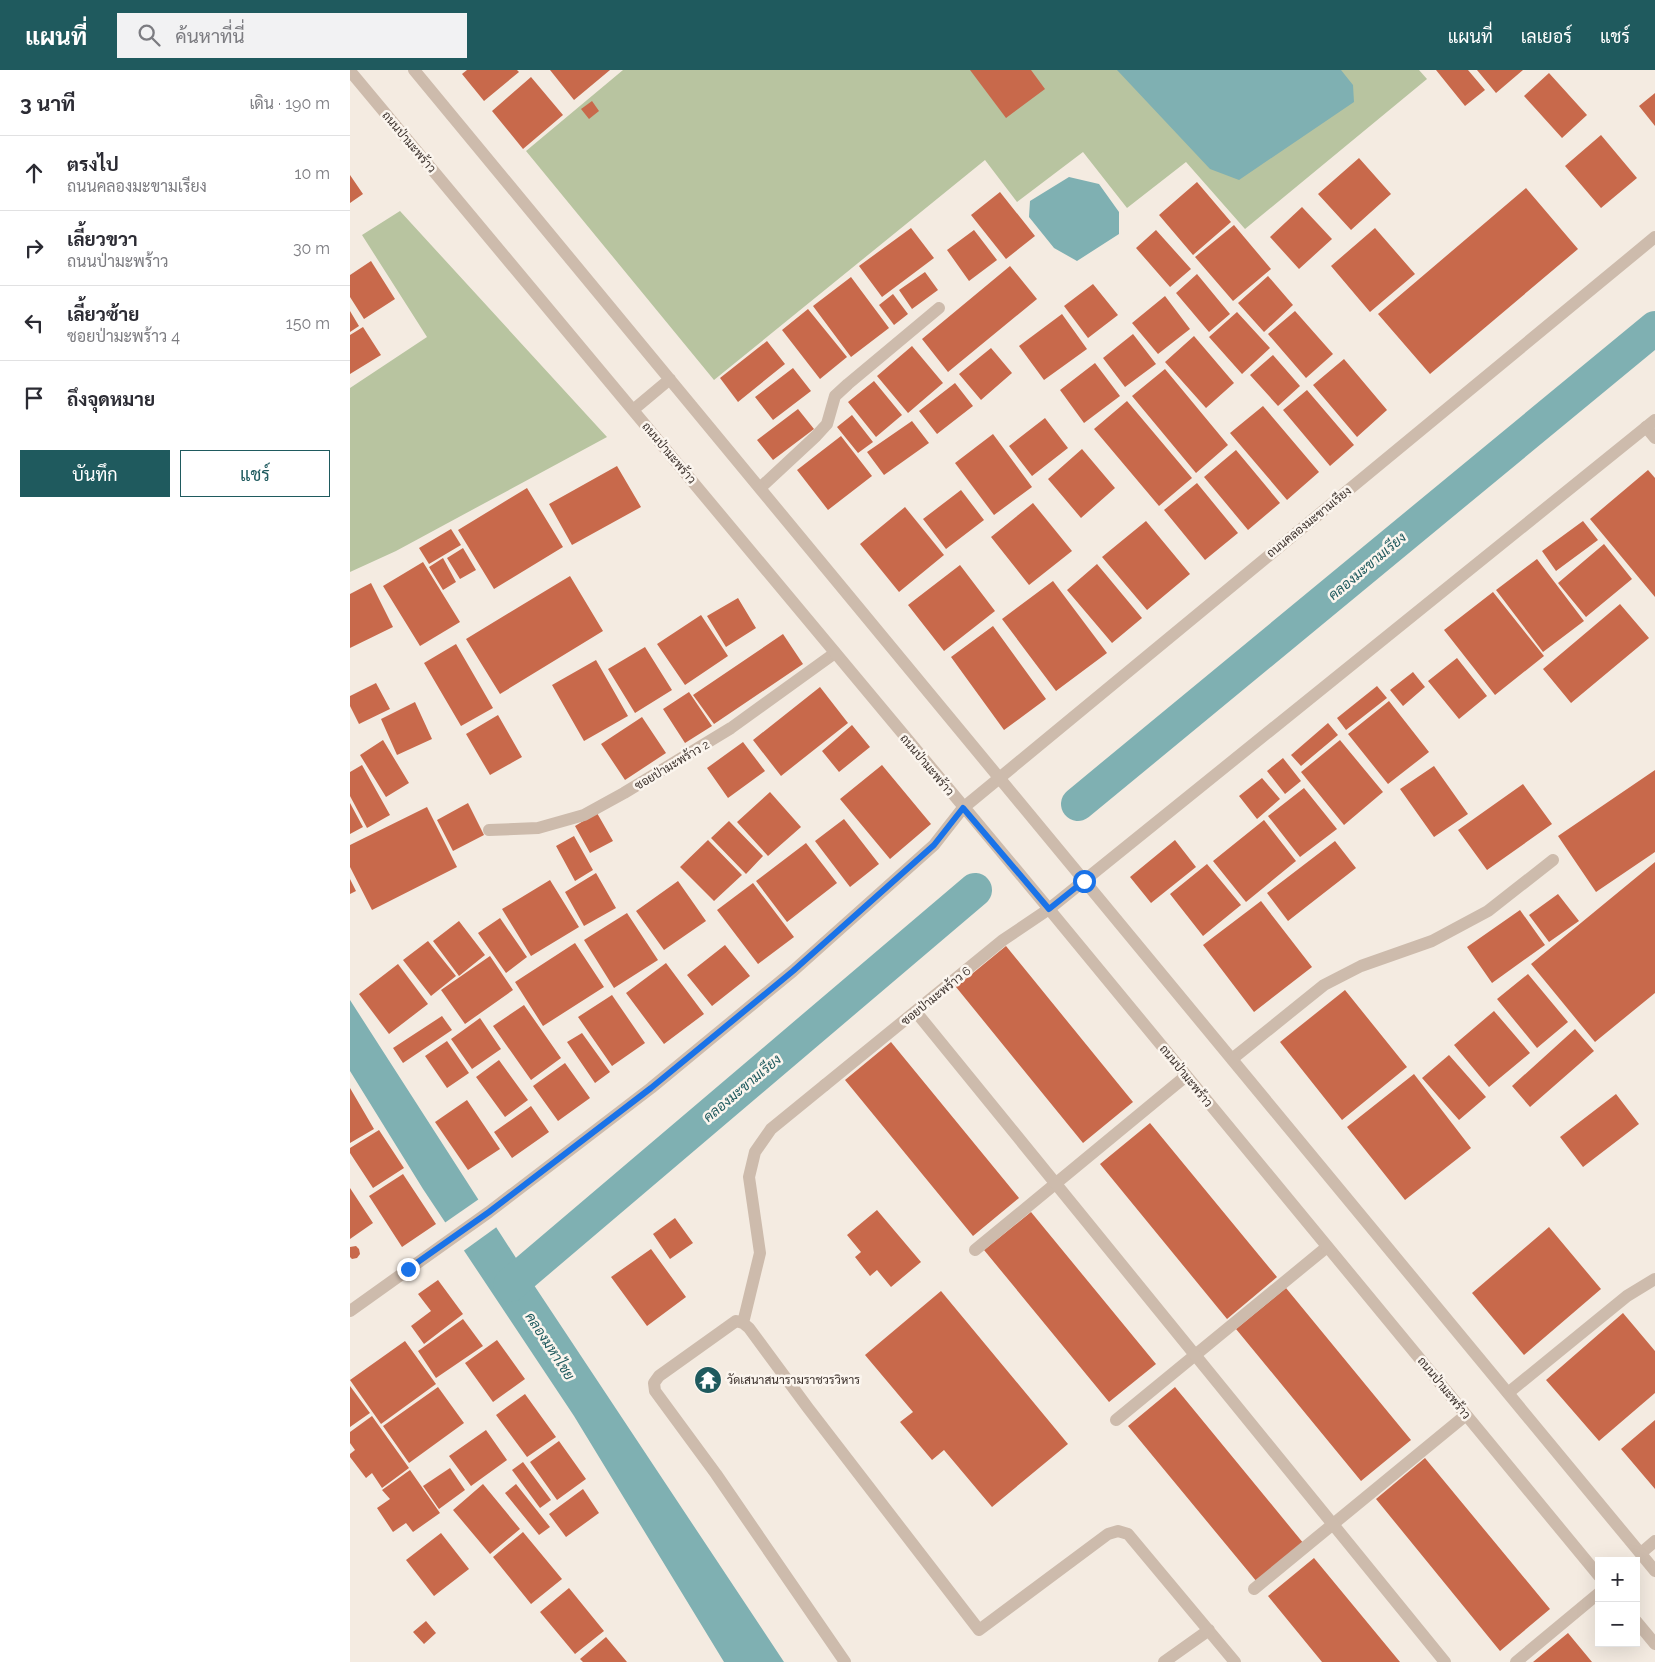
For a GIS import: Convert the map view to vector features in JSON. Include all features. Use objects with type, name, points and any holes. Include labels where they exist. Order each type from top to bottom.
[{"type":"street","points":[[414,70],[1655,1571]]},
{"type":"street","name":"ถนนป่ามะพร้าว","points":[[350,71],[1049,909],[1595,1571]]},
{"type":"street","name":"ถนนคลองมะขามเรียง","points":[[350,1310],[489,1212],[651,1088],[793,971],[934,845],[963,808],[1655,237]]},
{"type":"street","points":[[760,488],[827,424],[835,396],[939,308]]},
{"type":"street","points":[[633,410],[670,379]]},
{"type":"street","points":[[1049,909],[1650,423],[1655,438]]},
{"type":"street","name":"ซอยป่ามะพร้าว 2","points":[[489,830],[538,828],[584,815],[731,728],[835,653]]},
{"type":"street","points":[[1232,1059],[1324,985],[1361,966],[1432,942],[1488,911],[1553,860]]},
{"type":"street","name":"ซอยป่ามะพร้าว 6","points":[[743,1323],[760,1253],[749,1177],[755,1152],[771,1129],[1003,940],[1049,909]]},
{"type":"street","points":[[916,1012],[1445,1662]]},
{"type":"street","points":[[975,1250],[1186,1076]]},
{"type":"street","points":[[1116,1420],[1327,1246]]},
{"type":"street","points":[[1508,1393],[1627,1296],[1655,1279]]},
{"type":"street","points":[[845,1662],[716,1474],[655,1391],[654,1383],[659,1376],[736,1321],[743,1323],[749,1328],[808,1408],[980,1630],[1108,1534],[1118,1531],[1128,1534],[1235,1662]]},
{"type":"street","points":[[1254,1589],[1466,1415]]},
{"type":"street","points":[[1640,1553],[1655,1541]]},
{"type":"street","points":[[1516,1662],[1595,1596]]},
{"type":"street","points":[[1640,1626],[1655,1644]]},
{"type":"street","points":[[1164,1662],[1208,1630]]},
{"type":"green space","points":[[623,70],[1419,70],[1427,79],[1245,229],[1186,162],[1127,208],[1083,152],[1017,202],[985,160],[714,380],[526,151]]},
{"type":"green space","points":[[400,211],[607,437],[396,551],[350,572],[350,388],[427,337],[362,235]]},
{"type":"water","points":[[1117,70],[1341,70],[1353,85],[1354,102],[1239,180],[1210,169]]},
{"type":"water","points":[[1069,177],[1099,184],[1119,212],[1119,234],[1077,261],[1054,248],[1029,217],[1030,201]]},
{"type":"water","name":"คลองมหาไชย","points":[[350,1000],[516,1258],[784,1662],[724,1662],[574,1416],[423,1189],[350,1071]]},
{"type":"pier","points":[[479,1199],[498,1226],[462,1252],[443,1224]]},
{"type":"building","points":[[467,70],[517,70],[519,72],[484,101],[462,74]]},
{"type":"building","points":[[550,70],[610,70],[574,100]]},
{"type":"building","points":[[970,70],[1031,70],[1045,89],[1006,118]]},
{"type":"building","points":[[1436,70],[1468,70],[1485,90],[1465,106]]},
{"type":"building","points":[[1477,70],[1523,70],[1496,93]]},
{"type":"building","points":[[1549,73],[1587,115],[1562,138],[1524,96]]},
{"type":"building","points":[[531,77],[563,115],[523,149],[492,111]]},
{"type":"building","points":[[1655,93],[1655,126],[1639,106]]},
{"type":"building","points":[[592,101],[599,111],[589,119],[581,109]]},
{"type":"building","points":[[1601,135],[1637,178],[1601,208],[1565,166]]},
{"type":"building","points":[[1359,158],[1391,194],[1351,230],[1318,194]]},
{"type":"building","points":[[350,175],[363,194],[350,203]]},
{"type":"building","points":[[1197,182],[1231,222],[1193,255],[1159,215]]},
{"type":"building","points":[[1526,188],[1578,249],[1430,374],[1378,314]]},
{"type":"building","points":[[1000,192],[1035,236],[1006,259],[971,215]]},
{"type":"building","points":[[1302,207],[1332,239],[1299,269],[1270,237]]},
{"type":"building","points":[[1234,225],[1271,269],[1233,301],[1195,257]]},
{"type":"building","points":[[911,228],[934,258],[882,297],[859,266]]},
{"type":"building","points":[[1375,228],[1415,274],[1370,312],[1331,266]]},
{"type":"building","points":[[974,230],[997,260],[969,281],[947,250]]},
{"type":"building","points":[[1156,230],[1191,269],[1170,287],[1136,248]]},
{"type":"building","points":[[371,261],[395,299],[364,319],[350,297],[350,275]]},
{"type":"building","points":[[1010,266],[1037,299],[948,372],[922,339]]},
{"type":"building","points":[[925,272],[938,290],[912,309],[899,290]]},
{"type":"building","points":[[1197,274],[1230,314],[1209,332],[1176,293]]},
{"type":"building","points":[[1268,276],[1293,305],[1264,332],[1238,303]]},
{"type":"building","points":[[851,277],[889,328],[851,357],[813,306]]},
{"type":"building","points":[[1093,284],[1118,315],[1088,338],[1064,306]]},
{"type":"building","points":[[893,294],[908,314],[894,325],[879,305]]},
{"type":"building","points":[[1165,296],[1190,329],[1158,354],[1132,323]]},
{"type":"building","points":[[808,309],[847,357],[820,379],[782,330]]},
{"type":"building","points":[[350,311],[359,326],[350,332]]},
{"type":"building","points":[[1295,311],[1333,354],[1306,378],[1268,334]]},
{"type":"building","points":[[1237,312],[1270,348],[1242,374],[1209,337]]},
{"type":"building","points":[[1062,314],[1087,349],[1044,380],[1019,346]]},
{"type":"building","points":[[363,327],[381,355],[350,374],[350,335]]},
{"type":"building","points":[[1133,334],[1156,364],[1125,387],[1103,358]]},
{"type":"building","points":[[1194,336],[1234,383],[1206,408],[1165,362]]},
{"type":"building","points":[[767,341],[785,364],[738,402],[720,378]]},
{"type":"building","points":[[912,346],[943,383],[908,413],[877,376]]},
{"type":"building","points":[[991,348],[1012,373],[981,400],[959,374]]},
{"type":"building","points":[[1273,355],[1300,386],[1278,406],[1250,375]]},
{"type":"building","points":[[1344,359],[1387,410],[1357,437],[1313,385]]},
{"type":"building","points":[[1095,363],[1120,396],[1084,423],[1060,390]]},
{"type":"building","points":[[793,368],[811,391],[773,420],[755,397]]},
{"type":"building","points":[[1165,369],[1228,445],[1196,473],[1132,396]]},
{"type":"building","points":[[874,381],[902,415],[876,437],[848,402]]},
{"type":"building","points":[[955,383],[973,406],[937,434],[919,411]]},
{"type":"building","points":[[1307,390],[1354,445],[1330,466],[1283,410]]},
{"type":"building","points":[[1127,401],[1192,478],[1159,506],[1094,429]]},
{"type":"building","points":[[1263,406],[1319,472],[1287,500],[1230,433]]},
{"type":"building","points":[[798,409],[814,429],[773,460],[757,440]]},
{"type":"building","points":[[852,415],[873,442],[858,453],[837,427]]},
{"type":"building","points":[[1045,418],[1068,448],[1032,476],[1009,446]]},
{"type":"building","points":[[912,421],[929,443],[884,475],[867,452]]},
{"type":"building","points":[[993,434],[1032,487],[994,515],[955,463]]},
{"type":"building","points":[[841,436],[872,476],[828,510],[797,470]]},
{"type":"building","points":[[1082,449],[1115,488],[1081,518],[1048,479]]},
{"type":"building","points":[[1236,450],[1280,503],[1248,530],[1204,477]]},
{"type":"building","points":[[617,466],[641,507],[572,545],[549,504]]},
{"type":"building","points":[[1648,470],[1655,478],[1655,597],[1590,519]]},
{"type":"building","points":[[1197,483],[1238,533],[1205,560],[1164,510]]},
{"type":"building","points":[[527,488],[563,547],[494,589],[458,530]]},
{"type":"building","points":[[961,490],[984,520],[946,549],[923,519]]},
{"type":"building","points":[[1033,503],[1072,551],[1029,585],[991,537]]},
{"type":"building","points":[[905,507],[944,555],[899,592],[860,544]]},
{"type":"building","points":[[1146,521],[1190,574],[1147,610],[1102,557]]},
{"type":"building","points":[[1583,521],[1598,540],[1556,571],[1542,551]]},
{"type":"building","points":[[451,529],[461,545],[429,564],[419,548]]},
{"type":"building","points":[[1604,544],[1632,579],[1586,617],[1558,583]]},
{"type":"building","points":[[463,548],[476,570],[460,579],[447,558]]},
{"type":"building","points":[[443,558],[456,582],[443,590],[429,567]]},
{"type":"building","points":[[1537,559],[1584,621],[1543,652],[1496,590]]},
{"type":"building","points":[[423,562],[460,622],[420,646],[383,586]]},
{"type":"building","points":[[1097,564],[1142,618],[1112,643],[1067,590]]},
{"type":"building","points":[[960,565],[995,611],[944,651],[908,605]]},
{"type":"building","points":[[570,576],[603,631],[500,694],[466,639]]},
{"type":"building","points":[[1053,581],[1107,653],[1056,691],[1002,619]]},
{"type":"building","points":[[371,583],[393,627],[350,648],[350,594]]},
{"type":"building","points":[[1493,592],[1544,656],[1495,695],[1444,630]]},
{"type":"building","points":[[738,598],[756,628],[726,647],[707,616]]},
{"type":"building","points":[[1620,604],[1649,638],[1571,703],[1543,669]]},
{"type":"building","points":[[701,615],[728,656],[685,685],[657,644]]},
{"type":"building","points":[[993,626],[1046,699],[1004,730],[951,657]]},
{"type":"building","points":[[783,634],[803,664],[714,724],[693,695]]},
{"type":"building","points":[[456,644],[493,708],[461,726],[424,663]]},
{"type":"building","points":[[645,647],[672,690],[635,713],[608,669]]},
{"type":"building","points":[[1457,658],[1487,696],[1459,719],[1428,681]]},
{"type":"building","points":[[596,660],[628,716],[584,741],[552,685]]},
{"type":"building","points":[[1413,672],[1425,687],[1403,706],[1390,690]]},
{"type":"building","points":[[376,683],[390,709],[359,724],[350,706],[350,696]]},
{"type":"building","points":[[1377,686],[1387,698],[1346,730],[1337,718]]},
{"type":"building","points":[[820,687],[848,723],[781,776],[753,740]]},
{"type":"building","points":[[689,692],[712,726],[685,743],[663,709]]},
{"type":"building","points":[[1389,701],[1429,752],[1388,784],[1348,734]]},
{"type":"building","points":[[415,702],[432,739],[397,755],[381,719]]},
{"type":"building","points":[[498,715],[522,757],[490,775],[466,734]]},
{"type":"building","points":[[642,717],[666,753],[625,780],[601,744]]},
{"type":"building","points":[[1328,723],[1338,735],[1301,766],[1291,755]]},
{"type":"building","points":[[852,725],[870,747],[839,772],[822,751]]},
{"type":"building","points":[[383,740],[409,783],[386,797],[360,755]]},
{"type":"building","points":[[1340,740],[1383,792],[1344,825],[1301,772]]},
{"type":"building","points":[[743,742],[765,771],[728,798],[707,768]]},
{"type":"building","points":[[1283,758],[1301,781],[1285,794],[1267,771]]},
{"type":"building","points":[[362,765],[390,815],[367,828],[350,796],[350,772]]},
{"type":"building","points":[[882,765],[931,824],[890,859],[840,799]]},
{"type":"building","points":[[1434,766],[1468,814],[1434,837],[1400,789]]},
{"type":"building","points":[[1655,770],[1655,852],[1596,892],[1558,836]]},
{"type":"building","points":[[1262,778],[1280,799],[1257,819],[1239,796]]},
{"type":"building","points":[[1523,784],[1552,824],[1487,870],[1458,830]]},
{"type":"building","points":[[1304,788],[1337,829],[1300,857],[1268,816]]},
{"type":"building","points":[[770,792],[801,827],[768,856],[737,822]]},
{"type":"building","points":[[350,803],[363,827],[350,834]]},
{"type":"building","points":[[468,803],[484,835],[453,851],[437,820]]},
{"type":"building","points":[[427,807],[457,867],[372,910],[350,867],[350,845]]},
{"type":"building","points":[[597,813],[613,841],[590,853],[575,826]]},
{"type":"building","points":[[844,819],[879,864],[850,887],[815,841]]},
{"type":"building","points":[[1264,820],[1296,861],[1246,902],[1213,861]]},
{"type":"building","points":[[729,821],[763,856],[746,874],[711,838]]},
{"type":"building","points":[[574,836],[593,870],[575,881],[556,846]]},
{"type":"building","points":[[708,840],[742,875],[714,901],[680,867]]},
{"type":"building","points":[[1175,840],[1196,867],[1151,903],[1130,877]]},
{"type":"building","points":[[1335,841],[1356,868],[1288,921],[1267,893]]},
{"type":"building","points":[[806,843],[837,883],[787,922],[756,881]]},
{"type":"building","points":[[1655,862],[1655,993],[1595,1042],[1531,964]]},
{"type":"building","points":[[1207,864],[1241,905],[1203,936],[1170,894]]},
{"type":"building","points":[[596,873],[616,908],[584,926],[565,892]]},
{"type":"building","points":[[350,879],[356,891],[350,894]]},
{"type":"building","points":[[550,880],[579,927],[531,956],[502,909]]},
{"type":"building","points":[[678,881],[706,921],[664,950],[636,911]]},
{"type":"building","points":[[753,883],[794,937],[758,964],[717,910]]},
{"type":"building","points":[[1558,894],[1579,921],[1549,942],[1529,915]]},
{"type":"building","points":[[1261,901],[1312,967],[1254,1012],[1203,945]]},
{"type":"building","points":[[1520,910],[1545,945],[1492,983],[1467,947]]},
{"type":"building","points":[[627,913],[658,960],[614,988],[584,940]]},
{"type":"building","points":[[500,918],[527,957],[506,973],[478,933]]},
{"type":"building","points":[[459,921],[485,955],[459,976],[433,941]]},
{"type":"building","points":[[428,941],[456,976],[431,996],[403,960]]},
{"type":"building","points":[[575,943],[604,987],[543,1026],[515,982]]},
{"type":"building","points":[[725,945],[750,976],[712,1006],[687,975]]},
{"type":"building","points":[[1006,946],[1133,1102],[1083,1143],[956,987]]},
{"type":"building","points":[[490,956],[513,990],[465,1024],[441,990]]},
{"type":"building","points":[[666,963],[704,1014],[664,1044],[626,993]]},
{"type":"building","points":[[398,964],[428,1004],[389,1034],[359,994]]},
{"type":"building","points":[[1528,974],[1568,1022],[1537,1048],[1497,999]]},
{"type":"building","points":[[1345,990],[1407,1067],[1342,1120],[1280,1042]]},
{"type":"building","points":[[612,995],[645,1043],[612,1066],[578,1017]]},
{"type":"building","points":[[524,1005],[561,1058],[531,1080],[493,1026]]},
{"type":"building","points":[[1494,1011],[1530,1053],[1489,1087],[1454,1045]]},
{"type":"building","points":[[442,1016],[452,1030],[403,1063],[393,1048]]},
{"type":"building","points":[[480,1018],[501,1049],[472,1069],[451,1039]]},
{"type":"building","points":[[1575,1029],[1594,1051],[1530,1107],[1512,1086]]},
{"type":"building","points":[[582,1033],[610,1072],[595,1083],[567,1042]]},
{"type":"building","points":[[447,1041],[469,1073],[447,1088],[425,1056]]},
{"type":"building","points":[[891,1042],[1019,1198],[973,1236],[845,1080]]},
{"type":"building","points":[[1449,1055],[1486,1097],[1459,1120],[1422,1078]]},
{"type":"building","points":[[499,1060],[528,1100],[505,1117],[476,1077]]},
{"type":"building","points":[[565,1063],[590,1098],[558,1121],[533,1086]]},
{"type":"building","points":[[1414,1074],[1471,1148],[1405,1200],[1347,1127]]},
{"type":"building","points":[[350,1088],[374,1129],[350,1143]]},
{"type":"building","points":[[1616,1094],[1639,1124],[1583,1167],[1560,1137]]},
{"type":"building","points":[[467,1100],[500,1149],[468,1170],[435,1122]]},
{"type":"building","points":[[531,1106],[549,1132],[512,1158],[494,1132]]},
{"type":"building","points":[[1150,1123],[1277,1277],[1227,1319],[1100,1164]]},
{"type":"building","points":[[379,1130],[404,1168],[373,1188],[350,1153],[350,1148]]},
{"type":"building","points":[[403,1174],[436,1224],[402,1247],[369,1196]]},
{"type":"building","points":[[350,1188],[373,1223],[350,1239]]},
{"type":"building","points":[[877,1210],[921,1262],[891,1287],[877,1270],[870,1276],[855,1257],[861,1252],[847,1235]]},
{"type":"building","points":[[1031,1212],[1156,1364],[1109,1402],[984,1250]]},
{"type":"building","points":[[675,1218],[693,1243],[670,1259],[653,1234]]},
{"type":"building","points":[[1549,1227],[1601,1289],[1524,1355],[1472,1293]]},
{"type":"building","points":[[356,1246],[360,1254],[357,1258],[352,1259],[350,1257],[350,1247]]},
{"type":"building","points":[[651,1249],[686,1297],[647,1326],[611,1277]]},
{"type":"building","points":[[438,1280],[463,1314],[424,1344],[411,1326],[431,1311],[418,1294]]},
{"type":"building","points":[[1286,1288],[1411,1440],[1361,1481],[1236,1329]]},
{"type":"building","points":[[941,1291],[1068,1444],[992,1507],[944,1450],[932,1460],[900,1422],[913,1412],[865,1355]]},
{"type":"building","points":[[1623,1313],[1655,1351],[1655,1393],[1599,1441],[1546,1380]]},
{"type":"building","points":[[463,1319],[483,1346],[436,1378],[418,1351]]},
{"type":"building","points":[[497,1340],[525,1379],[493,1402],[465,1363]]},
{"type":"building","points":[[405,1341],[436,1384],[381,1424],[350,1380]]},
{"type":"building","points":[[350,1386],[370,1413],[350,1427]]},
{"type":"building","points":[[438,1387],[464,1423],[409,1463],[383,1426]]},
{"type":"building","points":[[1175,1387],[1304,1544],[1257,1582],[1128,1426]]},
{"type":"building","points":[[525,1394],[556,1437],[527,1457],[496,1415]]},
{"type":"building","points":[[372,1416],[409,1468],[382,1488],[372,1473],[366,1478],[350,1457],[350,1454],[355,1450],[350,1443],[350,1432]]},
{"type":"building","points":[[1655,1420],[1655,1489],[1621,1449]]},
{"type":"building","points":[[486,1430],[507,1460],[471,1486],[449,1456]]},
{"type":"building","points":[[559,1441],[586,1479],[557,1500],[530,1462]]},
{"type":"building","points":[[1425,1458],[1550,1609],[1500,1651],[1376,1499]]},
{"type":"building","points":[[523,1462],[551,1500],[540,1508],[512,1470]]},
{"type":"building","points":[[450,1468],[465,1490],[439,1509],[423,1486]]},
{"type":"building","points":[[410,1470],[440,1513],[413,1532],[406,1523],[393,1532],[377,1508],[390,1499],[382,1490]]},
{"type":"building","points":[[483,1484],[520,1529],[490,1554],[453,1510]]},
{"type":"building","points":[[516,1484],[550,1527],[539,1535],[505,1493]]},
{"type":"building","points":[[583,1489],[599,1513],[566,1537],[549,1514]]},
{"type":"building","points":[[523,1532],[562,1579],[531,1604],[493,1557]]},
{"type":"building","points":[[441,1533],[469,1569],[434,1596],[406,1560]]},
{"type":"building","points":[[1314,1558],[1400,1662],[1322,1662],[1268,1596]]},
{"type":"building","points":[[569,1588],[604,1631],[575,1654],[540,1612]]},
{"type":"building","points":[[426,1621],[436,1633],[424,1644],[413,1632]]},
{"type":"building","points":[[1568,1633],[1592,1662],[1533,1662]]},
{"type":"building","points":[[606,1637],[627,1662],[583,1662],[580,1659]]},
{"type":"waterway","name":"คลองมะขามเรียง","points":[[1078,804],[1655,328]]},
{"type":"waterway","name":"คลองมะขามเรียง","points":[[510,1285],[975,890]]},
{"type":"place","name":"วัดเสนาสนารามราชวรวิหาร","points":[[708,1380]]},
{"type":"route","points":[[408,1269],[489,1212],[651,1088],[793,971],[934,845],[963,808],[1049,909],[1084,881]]}]
